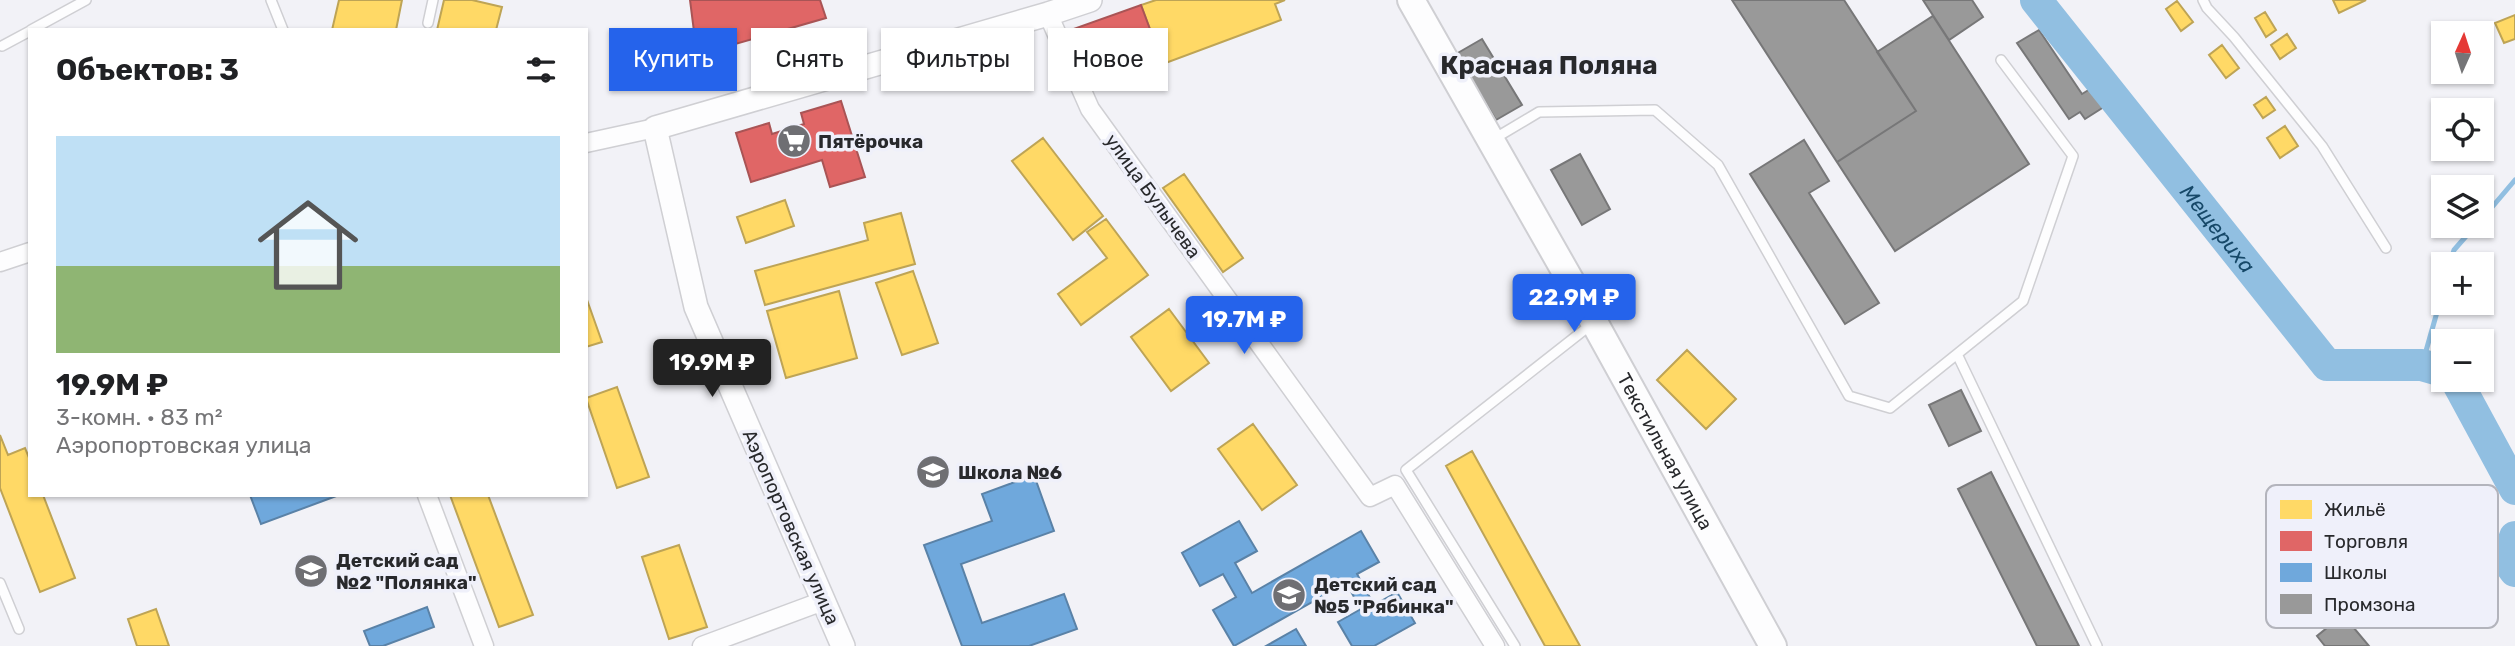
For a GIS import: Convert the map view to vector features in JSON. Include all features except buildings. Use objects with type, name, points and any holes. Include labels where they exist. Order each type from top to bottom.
[{"type":"main road","name":"Текстильная улица","points":[[1411,0],[1594,322],[1768,642]]},
{"type":"street","points":[[588,143],[655,128],[1090,0]]},
{"type":"street","name":"улица Булычева","points":[[1048,14],[1090,109],[1370,497],[1395,485],[1495,646]]},
{"type":"street","name":"Аэропортовская улица","points":[[655,128],[695,307],[843,646]]},
{"type":"street","points":[[0,262],[28,253]]},
{"type":"street","points":[[428,497],[484,646]]},
{"type":"street","points":[[702,646],[823,601]]},
{"type":"lane","points":[[35,28],[86,0]]},
{"type":"lane","points":[[271,0],[282,28]]},
{"type":"lane","points":[[428,23],[433,0]]},
{"type":"lane","points":[[2203,0],[2322,146],[2386,248]]},
{"type":"lane","points":[[2,46],[28,32]]},
{"type":"lane","points":[[1490,141],[1539,112],[1656,110],[1718,165],[1849,396],[1890,408],[2023,301],[2073,156],[2001,60]]},
{"type":"lane","points":[[1515,646],[1406,470],[1594,322]]},
{"type":"lane","points":[[1957,354],[2097,646]]},
{"type":"lane","points":[[0,583],[19,629]]},
{"type":"waterway","name":"Мещериха","points":[[2036,0],[2327,365],[2422,365],[2431,368]]},
{"type":"waterway","points":[[2494,205],[2515,180]]},
{"type":"waterway","points":[[2453,252],[2464,238]]},
{"type":"waterway","points":[[2422,365],[2436,315]]},
{"type":"waterway","name":"Мещериха","points":[[2462,392],[2515,489]]},
{"type":"waterway","name":"Мещериха","points":[[2515,537],[2507,560],[2515,571]]},
{"type":"place","name":"Пятёрочка","points":[[794,141]]},
{"type":"place","name":"Школа №6","points":[[933,472]]},
{"type":"place","name":"Детский сад №2 \"Полянка\"","points":[[311,571]]},
{"type":"place","name":"Детский сад №5 \"Рябинка\"","points":[[1289,595]]},
{"type":"district","name":"Красная Поляна","points":[[1549,65]]}]
